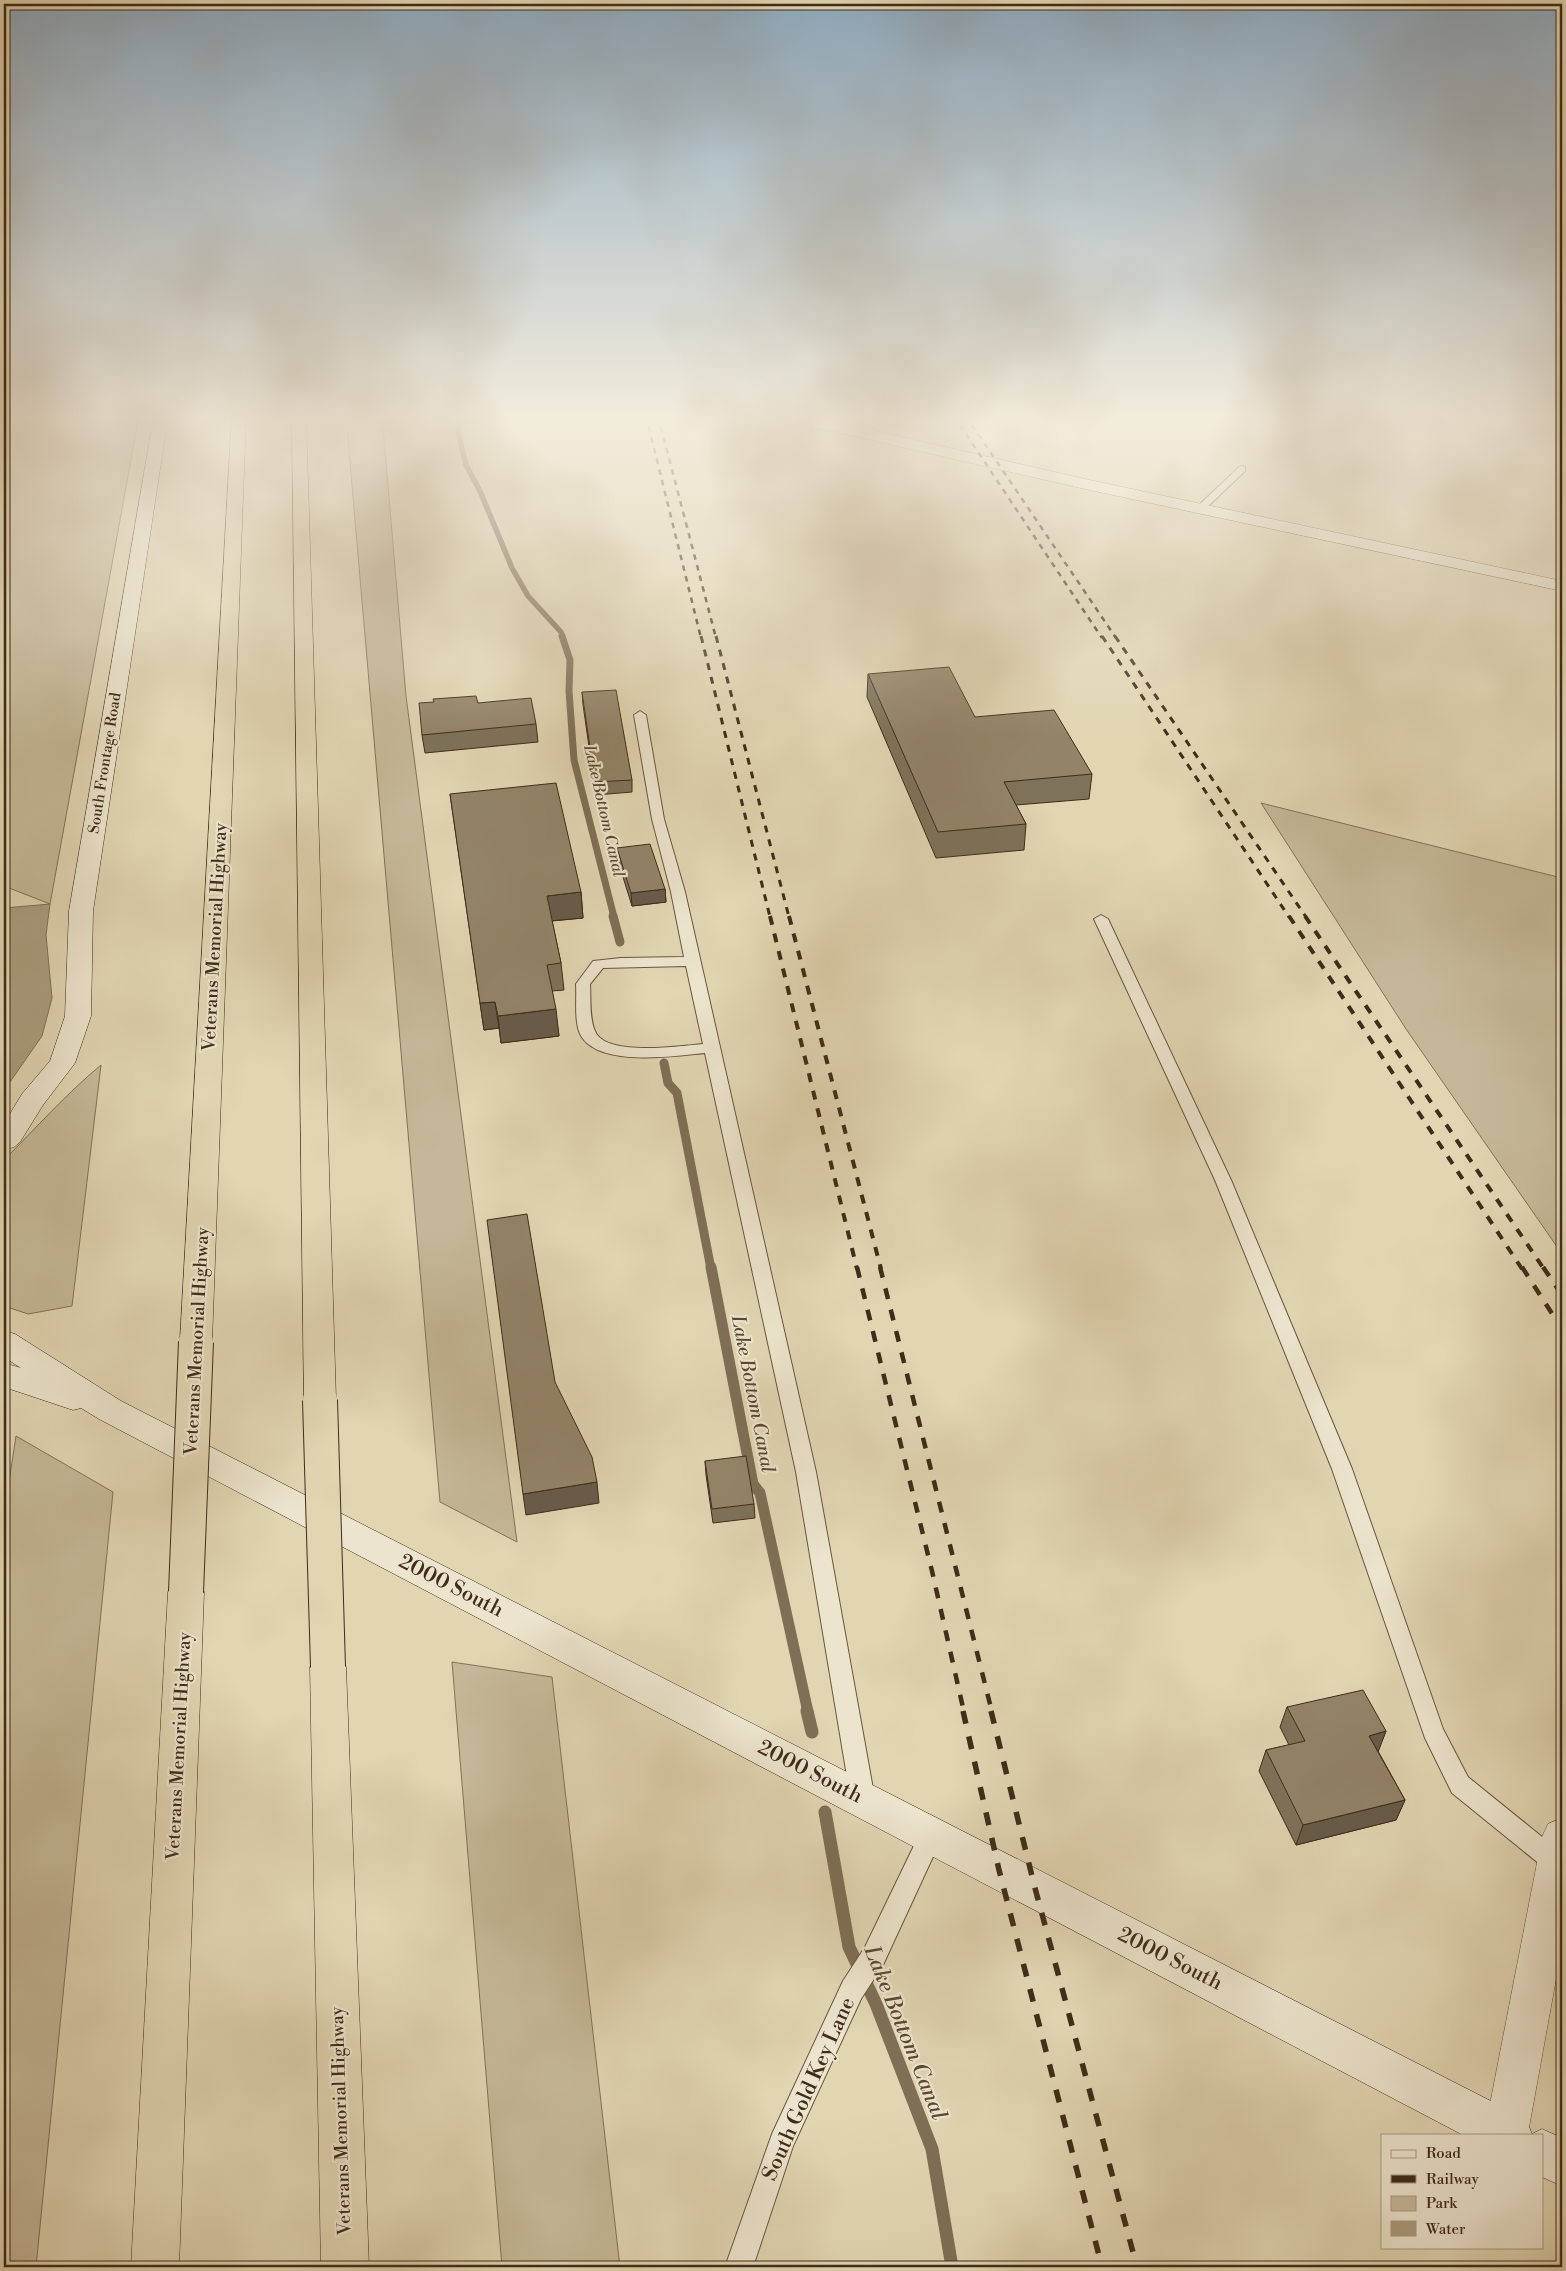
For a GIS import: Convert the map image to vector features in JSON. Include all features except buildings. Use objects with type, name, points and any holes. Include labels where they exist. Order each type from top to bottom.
[{"type":"highway","name":"Veterans Memorial Highway","points":[[155,2267],[234,522]]},
{"type":"highway","name":"Veterans Memorial Highway","points":[[301,522],[320,1400],[345,2267]]},
{"type":"street","name":"South Frontage Road","points":[[4,1140],[10,1136],[32,1100],[62,1063],[78,1016],[82,911],[144,522]]},
{"type":"street","points":[[1261,522],[1562,586]]},
{"type":"street","name":"South Frontage Road","points":[[4,1117],[32,1100]]},
{"type":"street","points":[[4,1342],[110,1410]]},
{"type":"street","points":[[4,1375],[110,1410]]},
{"type":"street","name":"2000 South","points":[[110,1410],[1508,2134]]},
{"type":"street","points":[[1521,2134],[1560,1850]]},
{"type":"street","name":"2000 South","points":[[1544,2153],[1562,2163]]},
{"type":"lane","points":[[640,715],[658,819],[678,892],[806,1472],[863,1800]]},
{"type":"lane","points":[[1101,919],[1222,1180],[1338,1460],[1433,1731],[1460,1785],[1560,1850]]},
{"type":"lane","points":[[692,961],[598,964],[583,984],[588,1034],[597,1045],[640,1053],[711,1048]]},
{"type":"lane","name":"South Gold Key Lane","points":[[739,2267],[781,2143],[852,1990],[874,1956],[931,1835]]},
{"type":"green space","points":[[4,522],[120,522],[50,904],[4,886]]},
{"type":"green space","points":[[355,522],[391,522],[406,696],[517,1542],[440,1502]]},
{"type":"green space","points":[[1261,803],[1562,878],[1562,1254],[1406,1029]]},
{"type":"green space","points":[[101,1065],[72,1306],[28,1314],[4,1306],[4,1160],[63,1099]]},
{"type":"green space","points":[[16,1436],[113,1492],[36,2267],[4,2267],[4,1514]]},
{"type":"green space","points":[[452,1662],[552,1677],[620,2267],[502,2267]]},
{"type":"water","points":[[50,904],[46,935],[52,998],[42,1036],[4,1088],[4,908]]},
{"type":"waterway","name":"Lake Bottom Canal","points":[[493,522],[512,568],[528,596],[561,632],[563,638]]},
{"type":"waterway","name":"Lake Bottom Canal","points":[[562,636],[570,660],[569,691],[574,760],[614,917]]},
{"type":"waterway","name":"Lake Bottom Canal","points":[[613,916],[620,942]]},
{"type":"waterway","name":"Lake Bottom Canal","points":[[664,1063],[668,1083],[677,1093],[711,1269]]},
{"type":"waterway","name":"Lake Bottom Canal","points":[[711,1267],[753,1484],[760,1493],[808,1712]]},
{"type":"waterway","name":"Lake Bottom Canal","points":[[807,1711],[812,1732]]},
{"type":"waterway","name":"Lake Bottom Canal","points":[[825,1812],[849,1947],[876,2004],[932,2149],[952,2267]]},
{"type":"railway","points":[[672,522],[701,638]]},
{"type":"railway","points":[[686,522],[716,638]]},
{"type":"railway","points":[[1025,522],[1102,638]]},
{"type":"railway","points":[[1038,522],[1116,638]]},
{"type":"railway","points":[[701,636],[770,917]]},
{"type":"railway","points":[[716,636],[789,917]]},
{"type":"railway","points":[[1102,636],[1289,917]]},
{"type":"railway","points":[[1115,636],[1306,917]]},
{"type":"railway","points":[[770,916],[857,1269]]},
{"type":"railway","points":[[789,916],[881,1269]]},
{"type":"railway","points":[[1289,916],[1522,1269]]},
{"type":"railway","points":[[1305,916],[1544,1269]]},
{"type":"railway","points":[[857,1267],[932,1571],[964,1712]]},
{"type":"railway","points":[[880,1267],[992,1712]]},
{"type":"railway","points":[[1522,1267],[1562,1329]]},
{"type":"railway","points":[[1543,1267],[1562,1295]]},
{"type":"railway","points":[[963,1711],[999,1870],[1102,2267]]},
{"type":"railway","points":[[991,1711],[1035,1888],[1137,2267]]}]
